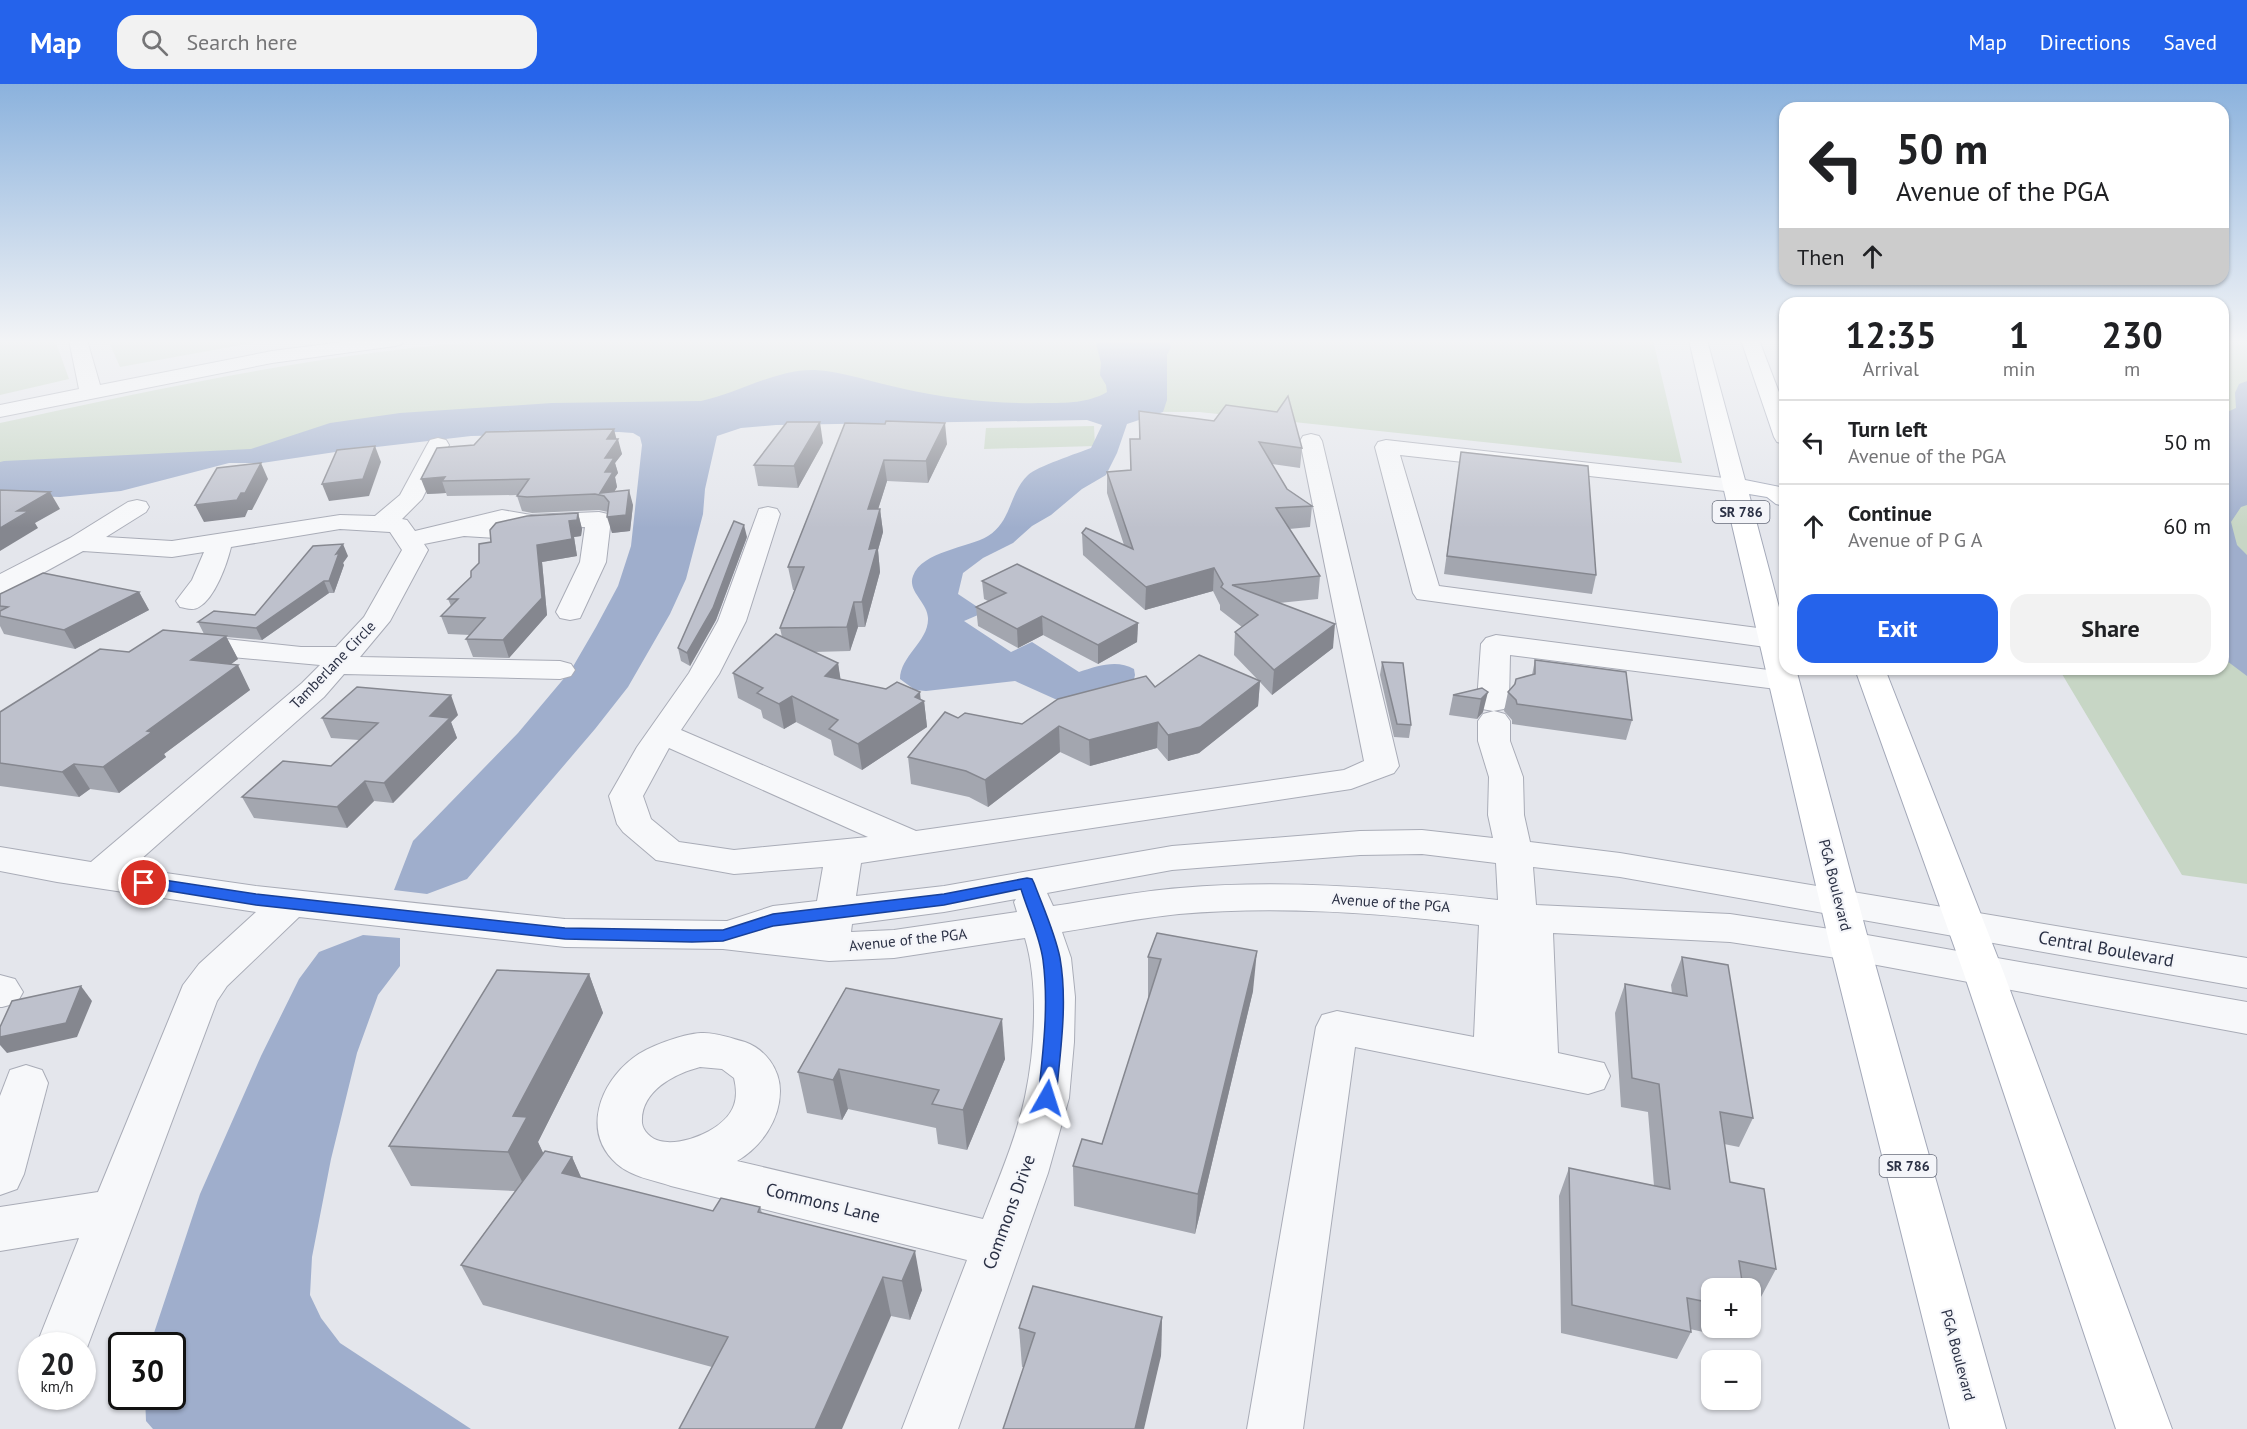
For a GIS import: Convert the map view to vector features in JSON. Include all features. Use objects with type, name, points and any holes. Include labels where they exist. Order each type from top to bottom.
[{"type":"main road","name":"PGA Boulevard","points":[[1714,403],[1779,662]]},
{"type":"main road","points":[[1773,403],[1779,420]]},
{"type":"main road","points":[[1734,484],[1774,491],[1779,495]]},
{"type":"main road","name":"PGA Boulevard","points":[[1782,675],[1844,924],[1978,1429]]},
{"type":"main road","points":[[1872,675],[1983,971],[2144,1429]]},
{"type":"street","points":[[0,411],[32,403]]},
{"type":"street","points":[[768,514],[732,621],[704,674],[653,747],[626,796],[635,824],[669,852],[734,862],[844,853],[1351,779],[1382,766],[1311,441]]},
{"type":"street","points":[[381,524],[410,500],[438,445]]},
{"type":"street","points":[[1734,484],[1386,447],[1427,594],[1773,639]]},
{"type":"street","points":[[0,585],[79,543],[137,507]]},
{"type":"street","points":[[79,543],[217,551],[340,522],[398,525],[408,540],[463,528],[493,532],[529,523],[599,519],[593,561],[570,612]]},
{"type":"street","name":"Tamberlane Circle","points":[[99,876],[313,690],[376,621],[415,550],[408,540]]},
{"type":"street","points":[[190,601],[206,583],[217,551]]},
{"type":"street","points":[[162,641],[340,660],[560,670]]},
{"type":"street","points":[[1516,1062],[1517,916],[1514,851],[1506,815],[1506,777],[1494,741],[1496,644],[1784,681]]},
{"type":"street","points":[[663,734],[910,843]]},
{"type":"street","points":[[1161,807],[1172,858]]},
{"type":"street","name":"Avenue of the PGA","points":[[8,867],[99,876],[291,903],[565,933],[723,935],[832,930],[894,944],[1034,903],[1172,858],[1360,843],[1422,842],[1620,865],[1844,924],[1983,971]]},
{"type":"street","points":[[832,930],[844,853]]},
{"type":"street","name":"Avenue of the PGA","points":[[1034,903],[1269,897],[1355,899],[1517,916],[1730,928],[1844,924],[1965,925]]},
{"type":"street","points":[[68,1332],[198,996],[213,975],[291,903]]},
{"type":"street","name":"Commons Drive","points":[[930,1429],[1024,1173],[1047,1098],[1053,1042],[1054,997],[1051,958],[1034,903]]},
{"type":"street","name":"Central Boulevard","points":[[1965,925],[2247,973]]},
{"type":"street","points":[[1983,971],[2247,1018]]},
{"type":"street","points":[[1275,1429],[1337,1027],[1588,1076]]},
{"type":"street","points":[[0,1174],[26,1083]]},
{"type":"street","name":"Commons Lane","points":[[651,1161],[996,1245]]},
{"type":"street","points":[[0,1229],[115,1211]]},
{"type":"green space","points":[[93,403],[1668,403],[1682,463],[1199,412],[788,411],[332,441],[0,490],[0,423]]},
{"type":"green space","points":[[2229,403],[2247,403],[2247,884],[2182,875],[2063,675],[2229,675]]},
{"type":"green space","points":[[1094,426],[1095,446],[984,449],[986,428]]},
{"type":"water","points":[[552,403],[1166,403],[1163,412],[1127,424],[1106,475],[1082,489],[1013,543],[983,558],[963,573],[958,594],[985,612],[964,621],[1011,652],[1032,642],[1079,672],[1107,664],[1127,666],[1134,669],[1133,684],[1069,700],[1055,699],[1015,681],[926,691],[915,690],[900,679],[905,663],[927,626],[928,618],[925,607],[915,592],[912,581],[918,568],[935,556],[979,540],[996,530],[1002,523],[1017,490],[1028,475],[1048,464],[1091,448],[1102,425],[1087,420],[776,425],[741,428],[717,436],[705,489],[703,514],[686,579],[670,614],[628,687],[467,879],[427,894],[394,890],[413,841],[518,733],[571,670],[618,586],[631,546],[642,445],[640,437],[633,433],[619,432],[471,436],[262,463],[229,463],[121,491],[60,497],[0,495],[0,462],[4,461],[251,449],[330,423],[400,413]]},
{"type":"water","points":[[2236,403],[2247,403],[2247,505],[2241,507],[2231,522],[2237,545],[2247,555],[2247,676],[2229,662],[2229,411],[2236,408]]},
{"type":"water","points":[[363,935],[400,938],[400,966],[378,995],[357,1053],[331,1159],[312,1257],[310,1295],[321,1318],[340,1343],[471,1429],[153,1429],[146,1421],[146,1410],[186,1410],[186,1332],[154,1332],[200,1194],[261,1056],[299,979],[319,952]]},
{"type":"building","points":[[1283,403],[1290,403],[1302,448],[1259,442],[1287,489],[1312,506],[1276,508],[1320,576],[1232,585],[1335,624],[1274,670],[1235,632],[1258,615],[1221,587],[1223,584],[1214,568],[1146,587],[1082,533],[1086,528],[1133,549],[1107,472],[1131,470],[1130,439],[1140,439],[1139,411],[1214,421],[1226,405],[1277,412]]},
{"type":"building","points":[[886,421],[945,423],[926,461],[884,460],[868,509],[880,509],[869,549],[877,548],[862,602],[854,602],[847,627],[780,628],[804,567],[788,567],[845,423],[885,424]]},
{"type":"building","points":[[787,422],[820,422],[794,466],[754,465]]},
{"type":"building","points":[[614,429],[607,439],[618,439],[605,458],[614,458],[605,472],[613,472],[600,493],[629,490],[626,515],[607,517],[609,502],[604,496],[595,494],[517,496],[529,479],[442,481],[445,477],[421,479],[437,448],[474,445],[486,432]]},
{"type":"building","points":[[375,446],[363,479],[322,484],[337,450]]},
{"type":"building","points":[[1461,452],[1588,466],[1596,575],[1447,556]]},
{"type":"building","points":[[261,463],[245,493],[241,493],[237,500],[195,505],[217,468]]},
{"type":"building","points":[[0,490],[50,492],[17,511],[29,511],[0,528]]},
{"type":"building","points":[[578,513],[577,520],[569,521],[572,539],[537,545],[542,598],[503,640],[466,639],[485,618],[441,616],[458,599],[448,599],[471,577],[471,571],[479,563],[479,544],[491,542],[490,530],[496,523],[527,516]]},
{"type":"building","points":[[734,521],[744,525],[713,608],[687,653],[678,648]]},
{"type":"building","points":[[343,544],[336,554],[339,553],[329,581],[324,581],[256,628],[198,622],[214,611],[255,615],[313,546]]},
{"type":"building","points":[[1017,564],[1138,623],[1098,645],[1042,616],[1017,629],[976,607],[1006,593],[982,581]]},
{"type":"building","points":[[43,573],[139,592],[64,630],[0,616],[0,611],[8,607],[0,606],[0,594]]},
{"type":"building","points":[[163,630],[226,636],[191,660],[238,665],[147,731],[152,732],[103,767],[74,764],[62,772],[0,763],[0,712],[100,649],[129,652]]},
{"type":"building","points":[[776,634],[838,663],[825,676],[886,689],[897,682],[920,692],[915,697],[924,701],[858,744],[829,729],[838,720],[792,696],[779,704],[757,693],[763,688],[733,673]]},
{"type":"building","points":[[1199,655],[1260,681],[1200,727],[1168,735],[1158,722],[1089,740],[1059,726],[985,780],[966,771],[908,757],[945,712],[958,718],[965,713],[1022,724],[1058,699],[1146,676],[1155,687]]},
{"type":"building","points":[[1535,660],[1626,672],[1632,720],[1517,704],[1508,692],[1516,679],[1535,674]]},
{"type":"building","points":[[1382,662],[1403,663],[1411,725],[1397,724]]},
{"type":"building","points":[[357,687],[451,695],[430,716],[450,718],[384,783],[365,781],[337,807],[242,797],[283,761],[331,766],[378,723],[322,718]]},
{"type":"building","points":[[1482,688],[1488,692],[1481,699],[1453,695]]},
{"type":"building","points":[[1157,933],[1257,951],[1198,1194],[1073,1166],[1082,1139],[1102,1144],[1161,959],[1148,957]]},
{"type":"building","points":[[1682,957],[1728,965],[1753,1118],[1720,1112],[1730,1182],[1764,1189],[1776,1269],[1739,1261],[1742,1278],[1701,1278],[1701,1301],[1687,1298],[1691,1332],[1572,1305],[1569,1168],[1670,1189],[1659,1084],[1632,1078],[1625,984],[1687,996]]},
{"type":"building","points":[[497,970],[589,974],[513,1116],[527,1117],[508,1152],[389,1146]]},
{"type":"building","points":[[81,986],[66,1023],[0,1037],[0,1027],[12,1001]]},
{"type":"building","points":[[846,988],[1002,1019],[963,1110],[932,1104],[939,1090],[839,1069],[833,1080],[798,1072]]},
{"type":"building","points":[[545,1151],[572,1157],[562,1173],[713,1211],[721,1198],[760,1207],[758,1212],[915,1251],[902,1281],[883,1277],[815,1429],[679,1429],[728,1337],[461,1265]]},
{"type":"building","points":[[1033,1286],[1162,1317],[1135,1429],[1003,1429],[1035,1333],[1019,1328]]},
{"type":"route","points":[[144,883],[256,899],[565,933],[692,936],[723,935],[773,920],[944,899],[1027,883],[1051,958],[1054,997],[1053,1042],[1047,1098]]}]
